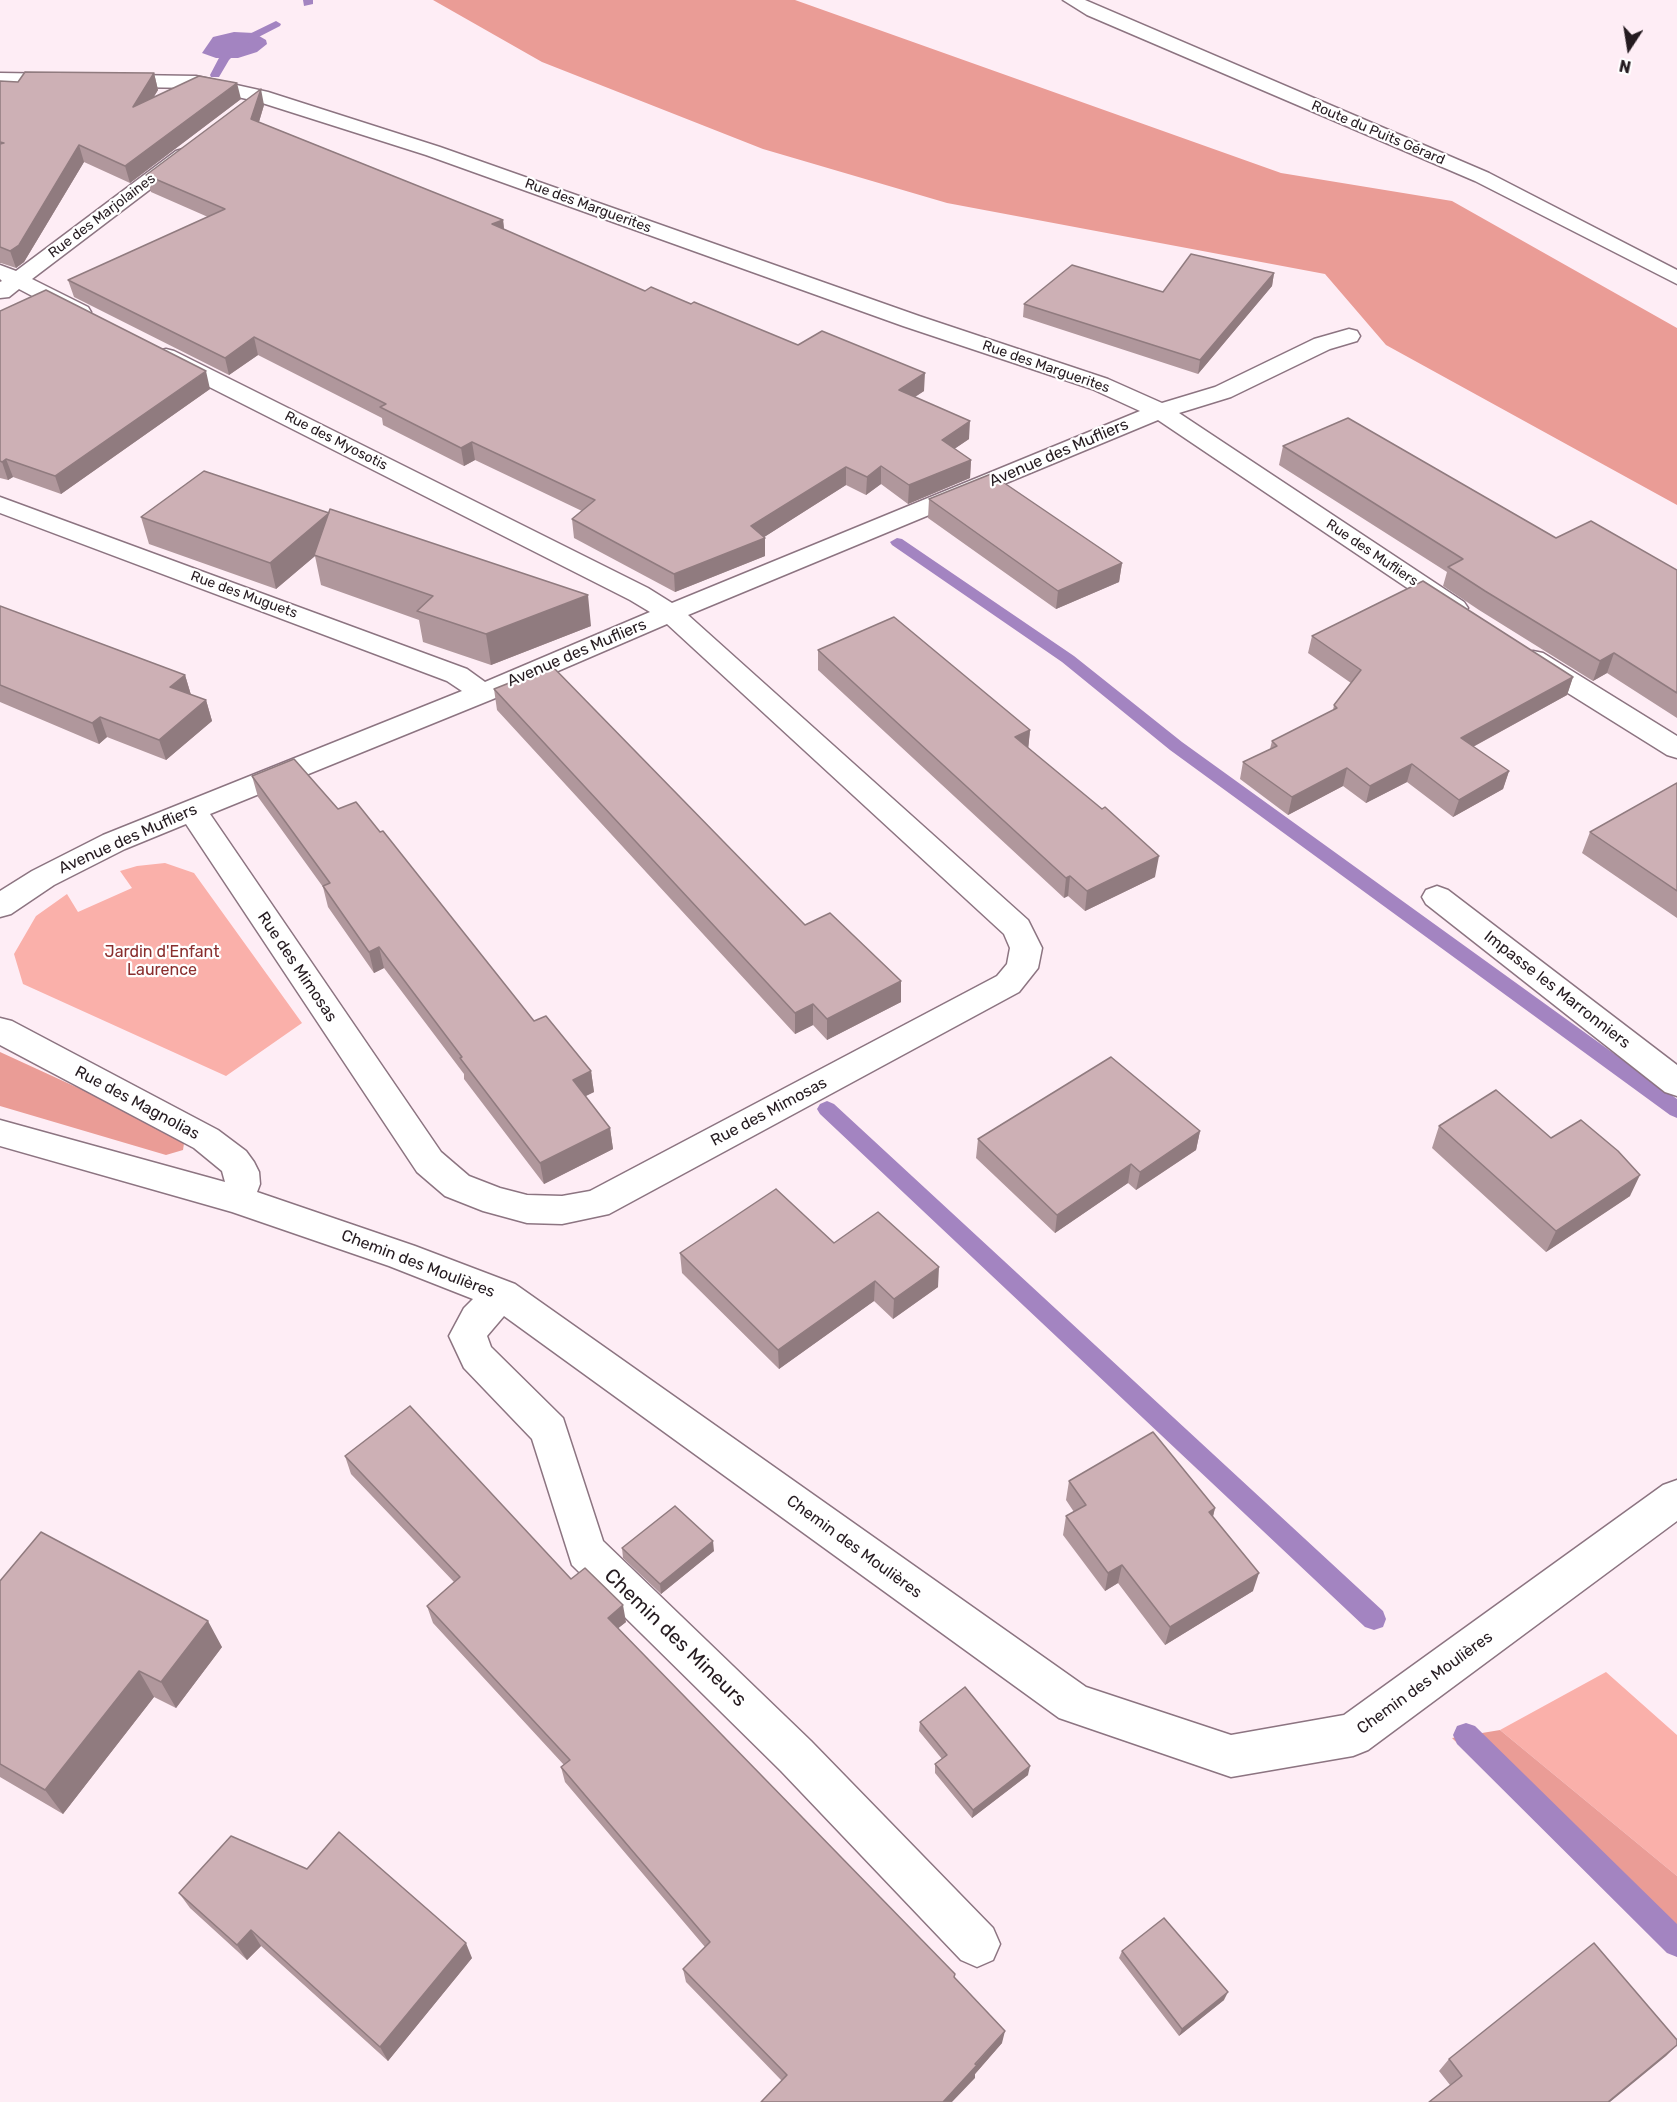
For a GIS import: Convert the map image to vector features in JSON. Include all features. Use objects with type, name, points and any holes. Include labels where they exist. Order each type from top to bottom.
[{"type":"street","name":"Route du Puits Gérard","points":[[1072,0],[1482,177],[1677,279]]},
{"type":"street","name":"Rue des Marguerites","points":[[0,79],[168,80],[221,85],[261,96],[433,151],[911,321],[1100,384],[1160,411]]},
{"type":"street","points":[[242,110],[261,96]]},
{"type":"street","name":"Rue des Marjolaines","points":[[6,281],[195,146]]},
{"type":"street","points":[[6,281],[104,324]]},
{"type":"street","name":"Avenue des Mufliers","points":[[0,906],[42,878],[104,847],[191,809],[483,693],[1160,411],[1223,392],[1322,344],[1349,336]]},
{"type":"street","name":"Rue des Myosotis","points":[[147,346],[639,594],[671,614]]},
{"type":"street","name":"Rue des Mufliers","points":[[1160,411],[1479,624]]},
{"type":"street","name":"Rue des Muguets","points":[[0,504],[457,675],[483,693]]},
{"type":"street","name":"Rue des Mimosas","points":[[191,809],[429,1162],[457,1186],[495,1201],[527,1209],[562,1210],[597,1204],[1008,984],[1022,968],[1026,948],[1017,928],[671,614]]},
{"type":"street","points":[[1508,643],[1677,749]]},
{"type":"street","name":"Impasse les Marronniers","points":[[1437,897],[1677,1083]]},
{"type":"street","name":"Rue des Magnolias","points":[[0,1030],[206,1139],[234,1161],[242,1172],[243,1184],[236,1199]]},
{"type":"street","name":"Chemin des Moulières","points":[[0,1133],[236,1199],[402,1256],[502,1295],[1074,1703],[1231,1756],[1353,1735],[1677,1498]]},
{"type":"street","name":"Chemin des Mineurs","points":[[502,1295],[477,1319],[468,1336],[477,1356],[549,1430],[586,1552],[796,1756],[977,1944]]},
{"type":"green space","name":"Jardin d'Enfant Laurence","points":[[165,863],[194,873],[302,1023],[226,1076],[23,984],[14,954],[36,916],[67,894],[78,912],[132,888],[120,871],[137,866]]},
{"type":"green space","points":[[1606,1672],[1677,1735],[1677,1876],[1500,1730]]},
{"type":"shaded area","points":[[433,0],[795,0],[1281,173],[1452,201],[1677,328],[1677,505],[1386,345],[1325,274],[947,203],[763,149],[542,62]]},
{"type":"shaded area","points":[[234,32],[254,33],[266,40],[267,44],[257,52],[238,58],[216,58],[202,53],[213,37]]},
{"type":"shaded area","points":[[0,1052],[185,1137],[183,1150],[166,1155],[0,1106]]},
{"type":"shaded area","points":[[1500,1730],[1677,1876],[1677,1957],[1452,1738]]},
{"type":"building","points":[[25,72],[154,73],[133,107],[199,76],[237,83],[125,166],[79,145],[19,245],[10,251],[0,247],[0,144],[4,143],[0,142],[0,81],[18,82]]},
{"type":"building","points":[[261,89],[251,119],[503,220],[492,224],[645,291],[651,287],[691,304],[694,302],[798,345],[822,331],[925,373],[899,390],[970,421],[942,440],[971,460],[909,485],[881,466],[867,477],[846,467],[751,526],[765,538],[674,574],[572,519],[595,500],[472,442],[461,448],[380,407],[386,404],[254,337],[225,358],[68,280],[225,209],[146,175]]},
{"type":"building","points":[[1191,254],[1274,273],[1200,360],[1024,304],[1072,265],[1163,292]]},
{"type":"building","points":[[46,290],[206,371],[55,476],[6,459],[0,461],[0,311]]},
{"type":"building","points":[[1348,418],[1556,538],[1591,521],[1677,570],[1677,693],[1614,653],[1600,661],[1485,591],[1448,567],[1463,559],[1283,446]]},
{"type":"building","points":[[204,471],[329,513],[270,563],[141,517]]},
{"type":"building","points":[[991,474],[1122,563],[1058,591],[929,499]]},
{"type":"building","points":[[330,509],[588,595],[486,634],[417,611],[433,596],[314,555]]},
{"type":"building","points":[[1423,581],[1573,677],[1461,738],[1509,771],[1459,800],[1412,764],[1370,786],[1347,768],[1292,797],[1243,762],[1277,746],[1272,741],[1337,708],[1334,705],[1361,670],[1312,636]]},
{"type":"building","points":[[0,606],[185,675],[170,687],[206,700],[159,740],[100,717],[92,723],[0,685]]},
{"type":"building","points":[[894,617],[1030,730],[1015,737],[1102,809],[1105,807],[1159,856],[1087,891],[1070,876],[1066,878],[818,650]]},
{"type":"building","points":[[552,666],[805,925],[830,913],[901,981],[827,1019],[813,1004],[795,1013],[494,689]]},
{"type":"building","points":[[294,759],[338,809],[356,802],[380,832],[383,831],[534,1021],[546,1016],[591,1071],[573,1080],[610,1128],[540,1163],[379,947],[369,952],[323,886],[330,883],[252,776]]},
{"type":"building","points":[[1677,783],[1677,891],[1590,832]]},
{"type":"building","points":[[1111,1057],[1200,1131],[1140,1172],[1131,1164],[1057,1215],[978,1139]]},
{"type":"building","points":[[1496,1090],[1551,1138],[1581,1120],[1618,1151],[1640,1175],[1556,1231],[1439,1126]]},
{"type":"building","points":[[776,1189],[834,1243],[878,1212],[939,1267],[894,1299],[875,1281],[778,1350],[680,1253]]},
{"type":"building","points":[[410,1406],[571,1579],[585,1568],[623,1605],[608,1618],[955,1974],[954,1977],[1005,2031],[943,2102],[761,2102],[787,2075],[683,1969],[710,1942],[561,1767],[570,1760],[427,1606],[460,1577],[345,1456]]},
{"type":"building","points":[[1153,1432],[1215,1508],[1209,1512],[1259,1573],[1170,1627],[1122,1565],[1108,1573],[1066,1516],[1086,1505],[1069,1481]]},
{"type":"building","points":[[675,1506],[713,1541],[660,1584],[622,1548]]},
{"type":"building","points":[[41,1532],[208,1621],[161,1682],[139,1671],[45,1790],[0,1764],[0,1581]]},
{"type":"building","points":[[965,1687],[1030,1766],[973,1810],[935,1764],[947,1755],[920,1722]]},
{"type":"building","points":[[339,1832],[466,1943],[380,2047],[251,1930],[237,1945],[179,1893],[231,1836],[307,1869]]},
{"type":"building","points":[[1164,1918],[1228,1992],[1182,2029],[1122,1951]]},
{"type":"building","points":[[1594,1943],[1677,2040],[1677,2045],[1608,2102],[1429,2102],[1462,2076],[1449,2059]]},
{"type":"waterway","points":[[215,75],[224,58],[241,42],[276,24]]},
{"type":"waterway","points":[[897,542],[1068,659],[1176,746],[1677,1110]]},
{"type":"waterway","points":[[827,1109],[1374,1619]]},
{"type":"waterway","points":[[1466,1735],[1677,1943]]}]
